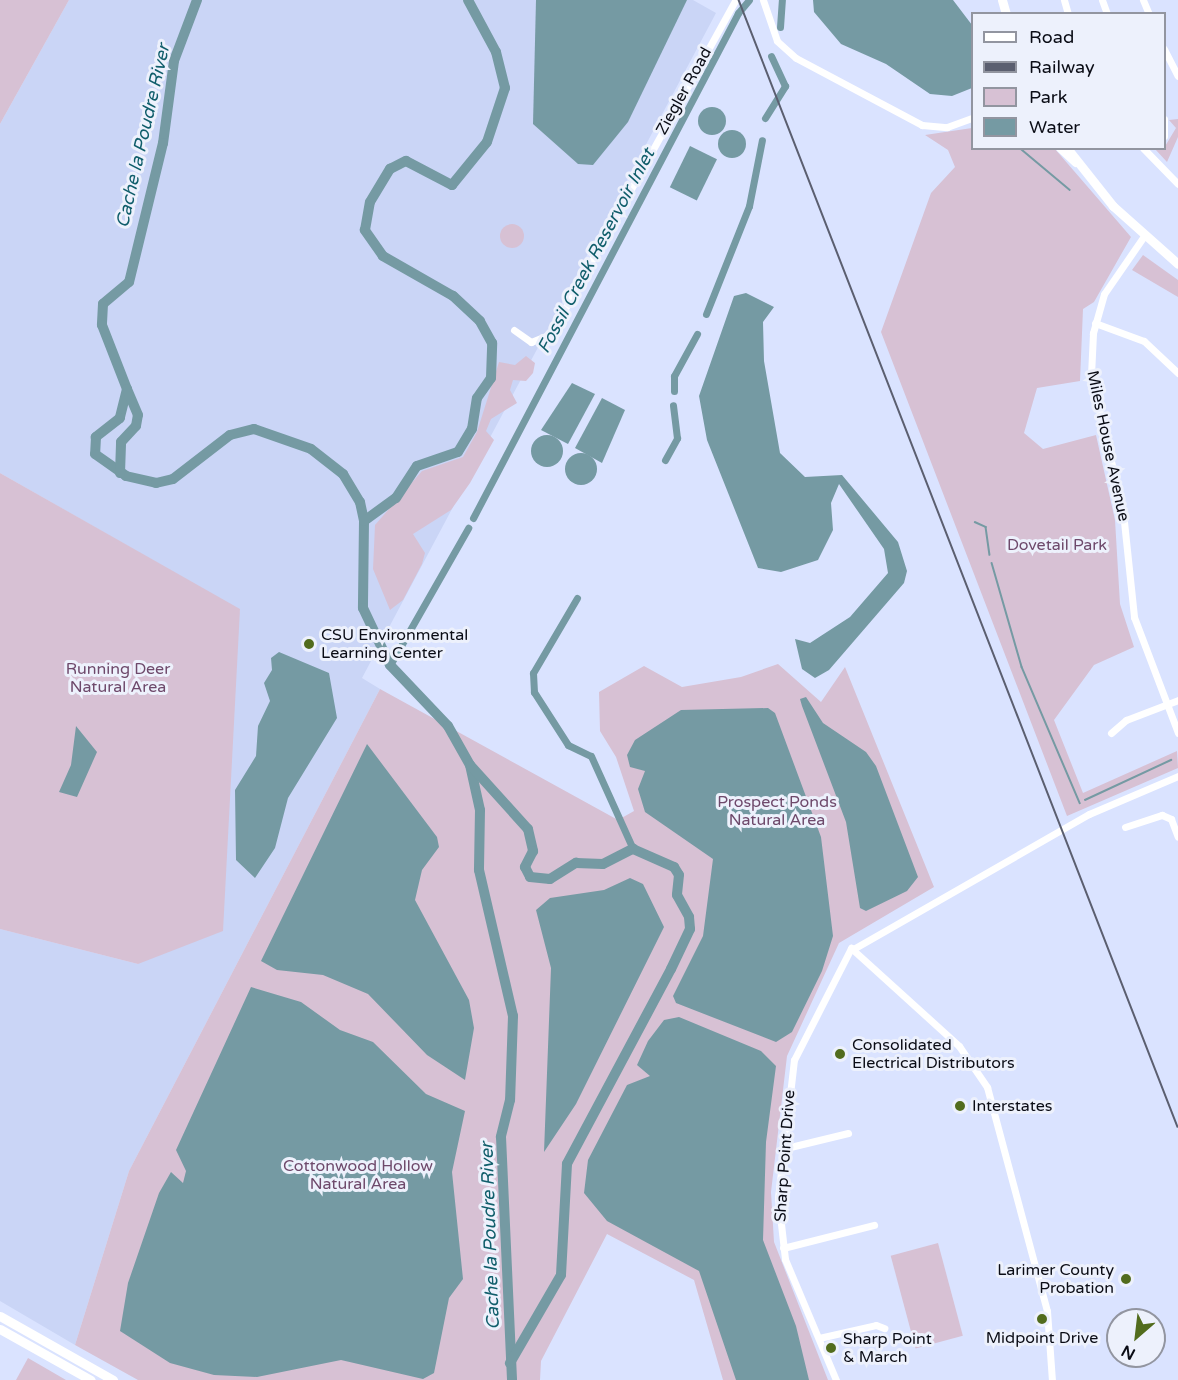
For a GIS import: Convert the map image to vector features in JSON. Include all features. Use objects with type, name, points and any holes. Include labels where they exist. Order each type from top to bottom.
[{"type":"main road","points":[[1068,150],[1080,167],[1144,236],[1178,264]]},
{"type":"main road","points":[[0,1316],[113,1380]]},
{"type":"main road","points":[[0,1329],[91,1380]]},
{"type":"street","name":"Ziegler Road","points":[[514,330],[531,342],[551,334],[735,0]]},
{"type":"street","points":[[763,0],[777,41],[796,58],[922,126],[947,127],[971,118]]},
{"type":"street","points":[[1166,53],[1178,76]]},
{"type":"street","points":[[1061,150],[1080,167]]},
{"type":"street","points":[[1147,150],[1178,184]]},
{"type":"street","name":"Miles House Avenue","points":[[1144,236],[1113,277],[1095,323],[1091,375],[1124,512],[1129,598],[1178,733]]},
{"type":"street","points":[[1095,323],[1144,341],[1178,373]]},
{"type":"street","points":[[1111,733],[1126,720],[1178,700]]},
{"type":"street","points":[[1052,1380],[1047,1311],[987,1087],[958,1046],[863,953],[855,948],[1089,814],[1178,776]]},
{"type":"street","points":[[1125,827],[1162,815],[1171,819],[1178,837]]},
{"type":"street","name":"Sharp Point Drive","points":[[836,1380],[783,1248],[778,1198],[794,1060],[841,964],[855,948]]},
{"type":"street","points":[[782,1149],[848,1133]]},
{"type":"street","points":[[783,1248],[874,1225]]},
{"type":"street","points":[[819,1338],[876,1325],[884,1328]]},
{"type":"shaded area","name":"CSU Environmental Learning Center","points":[[69,0],[693,0],[716,13],[362,678],[380,689],[129,1171],[75,1345],[0,1301],[0,929],[138,964],[240,610],[0,473],[0,124]]},
{"type":"green space","points":[[0,0],[69,0],[0,124]]},
{"type":"green space","points":[[1178,119],[1178,137],[1167,162],[1156,150],[1166,150],[1166,145],[1176,128],[1169,120]]},
{"type":"green space","name":"Dovetail Park","points":[[971,128],[971,150],[1056,150],[1131,237],[1094,302],[1083,309],[1080,381],[1037,388],[1024,433],[1043,449],[1096,435],[1115,520],[1120,604],[1134,647],[1094,665],[1054,720],[1083,793],[1177,751],[1178,768],[1067,816],[881,332],[931,193],[955,167],[948,150],[925,135]]},
{"type":"green space","points":[[512,224],[517,225],[523,231],[523,241],[517,247],[512,248],[507,247],[501,241],[500,236],[501,231],[507,225]]},
{"type":"green space","points":[[1143,255],[1178,280],[1178,297],[1132,270]]},
{"type":"green space","points":[[526,356],[535,363],[533,373],[526,381],[513,380],[510,390],[517,403],[491,419],[486,431],[494,440],[470,483],[451,510],[413,534],[425,553],[422,564],[403,600],[390,610],[373,569],[375,525],[422,471],[463,457],[477,432],[499,362],[515,365]]},
{"type":"green space","name":"Running Deer Natural Area","points":[[0,473],[240,609],[223,931],[138,964],[0,929]]},
{"type":"green space","name":"Cottonwood Hollow Natural Area","points":[[778,664],[821,702],[845,667],[934,887],[839,943],[787,1056],[771,1192],[774,1242],[828,1380],[723,1380],[694,1280],[607,1234],[541,1361],[540,1380],[138,1380],[75,1345],[129,1171],[380,689],[618,820],[634,811],[616,757],[600,731],[599,692],[644,666],[682,687],[741,677]]},
{"type":"green space","points":[[938,1243],[963,1336],[916,1348],[891,1256]]},
{"type":"green space","points":[[28,1358],[66,1380],[16,1380]]},
{"type":"water","points":[[536,0],[687,0],[628,122],[593,165],[578,164],[533,124]]},
{"type":"water","points":[[813,0],[953,0],[971,24],[971,88],[952,96],[930,94],[886,64],[841,44],[814,12]]},
{"type":"water","points":[[712,107],[722,111],[726,121],[722,131],[712,135],[702,131],[698,121],[702,111]]},
{"type":"water","points":[[732,130],[742,134],[746,144],[742,154],[732,158],[722,154],[718,144],[722,134]]},
{"type":"water","points":[[690,146],[717,159],[697,200],[670,187]]},
{"type":"water","points":[[746,293],[774,307],[763,322],[764,361],[780,453],[805,477],[842,475],[898,542],[907,571],[904,583],[829,670],[815,678],[802,669],[795,639],[810,643],[850,617],[888,573],[884,549],[839,484],[831,503],[833,530],[818,560],[781,572],[758,568],[707,440],[699,396],[734,296]]},
{"type":"water","points":[[572,383],[595,394],[568,444],[541,430]]},
{"type":"water","points":[[602,398],[625,410],[602,463],[575,448]]},
{"type":"water","points":[[547,435],[558,440],[563,451],[558,462],[547,467],[536,462],[531,451],[536,440]]},
{"type":"water","points":[[581,453],[592,458],[597,469],[592,480],[581,485],[570,480],[565,469],[570,458]]},
{"type":"water","points":[[279,652],[329,673],[337,718],[288,798],[275,848],[255,878],[236,860],[235,790],[256,756],[258,726],[270,701],[264,683],[272,670],[271,658]]},
{"type":"water","points":[[806,697],[823,723],[866,752],[876,766],[918,877],[907,891],[866,911],[860,908],[846,822],[800,699]]},
{"type":"water","points":[[768,708],[775,713],[821,837],[833,936],[822,971],[792,1032],[776,1042],[676,1003],[673,996],[703,936],[713,859],[645,812],[638,789],[645,771],[630,767],[627,755],[635,740],[681,710]]},
{"type":"water","points":[[76,726],[97,752],[77,797],[59,792],[71,765]]},
{"type":"water","points":[[367,744],[437,837],[439,847],[422,870],[415,900],[469,1000],[474,1028],[465,1080],[427,1055],[368,994],[323,975],[277,970],[261,961]]},
{"type":"water","points":[[630,878],[643,884],[664,927],[576,1104],[544,1152],[551,968],[536,910],[550,898],[604,890]]},
{"type":"water","points":[[251,987],[301,1002],[340,1030],[373,1042],[426,1094],[465,1111],[452,1172],[463,1279],[449,1298],[434,1373],[423,1379],[341,1360],[257,1377],[214,1375],[170,1363],[120,1331],[128,1283],[159,1193],[171,1172],[183,1183],[186,1171],[176,1150]]},
{"type":"water","points":[[679,1017],[761,1051],[776,1066],[766,1142],[763,1240],[796,1326],[809,1380],[736,1380],[699,1271],[607,1221],[584,1193],[588,1160],[627,1085],[650,1076],[637,1065],[648,1041],[664,1020]]},
{"type":"waterway","name":"Cache la Poudre River","points":[[197,0],[174,61],[163,143],[129,282],[103,304],[102,325],[127,389],[120,418],[96,437],[95,454],[126,476],[156,483],[173,479],[230,435],[254,429],[311,449],[343,474],[360,502],[364,521],[363,608],[390,665],[448,726],[470,765],[480,810],[479,870],[513,1016],[510,1100],[501,1137],[512,1380]]},
{"type":"waterway","points":[[364,521],[396,498],[417,466],[458,452],[472,429],[477,398],[491,378],[492,343],[480,321],[453,296],[383,256],[365,230],[370,202],[390,169],[406,161],[452,185],[487,142],[505,88],[496,52],[468,0]]},
{"type":"waterway","name":"Fossil Creek Reservoir Inlet","points":[[473,518],[738,13],[749,0]]},
{"type":"waterway","points":[[780,27],[782,0]]},
{"type":"waterway","points":[[765,118],[785,86],[771,56]]},
{"type":"waterway","points":[[706,314],[749,206],[762,140]]},
{"type":"waterway","points":[[1022,150],[1070,190]]},
{"type":"waterway","points":[[674,391],[674,376],[697,334]]},
{"type":"waterway","points":[[120,473],[121,442],[136,426],[138,415],[127,389]]},
{"type":"waterway","points":[[665,460],[677,438],[673,405]]},
{"type":"waterway","points":[[975,522],[986,527],[990,555]]},
{"type":"waterway","name":"Fossil Creek Reservoir Inlet","points":[[390,665],[468,528]]},
{"type":"waterway","points":[[992,563],[1022,667],[1080,803]]},
{"type":"waterway","points":[[577,598],[533,673],[534,692],[568,745],[591,756],[633,849]]},
{"type":"waterway","points":[[1085,800],[1171,760]]},
{"type":"waterway","points":[[471,766],[528,829],[533,851],[525,867],[530,877],[550,879],[576,863],[603,864],[633,849],[674,867],[679,875],[677,895],[689,917],[690,929],[567,1164],[561,1275],[510,1363]]},
{"type":"railway","points":[[739,0],[1178,1127]]},
{"type":"place","name":"CSU Environmental Learning Center","points":[[309,644]]},
{"type":"place","name":"Consolidated Electrical Distributors","points":[[840,1054]]},
{"type":"place","name":"Interstates","points":[[960,1106]]},
{"type":"place","name":"Larimer County Probation","points":[[1126,1279]]},
{"type":"place","name":"Midpoint Drive","points":[[1042,1319]]},
{"type":"place","name":"Sharp Point & March","points":[[831,1348]]},
{"type":"park label","name":"Prospect Ponds Natural Area","points":[[777,811]]}]
